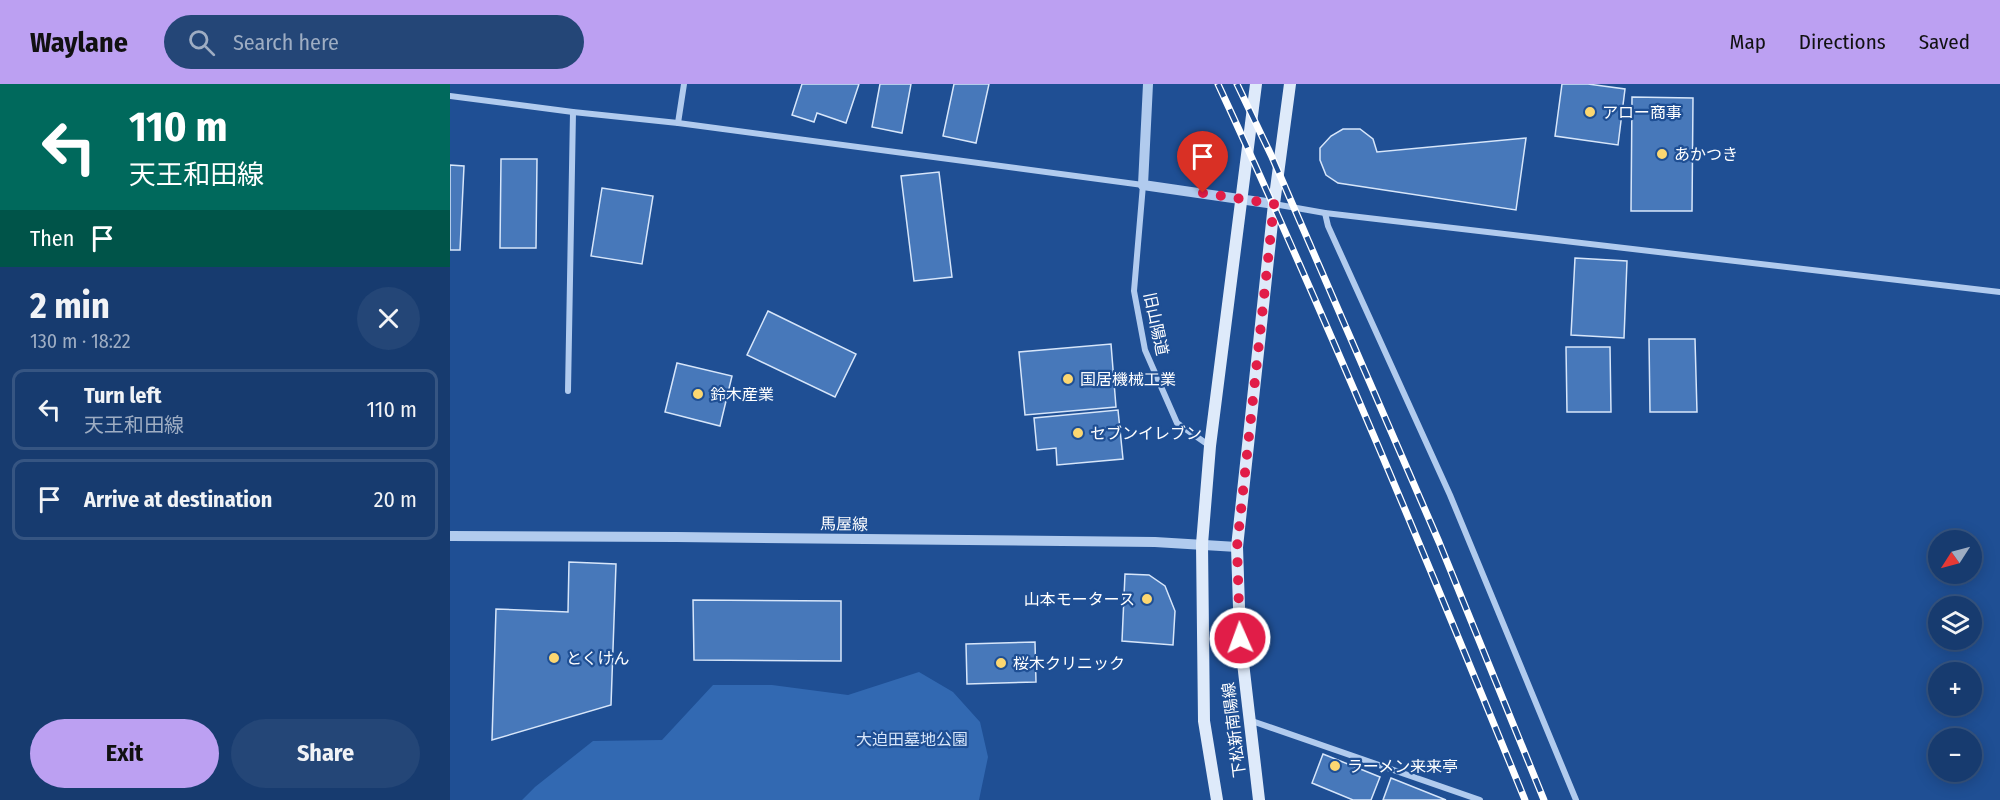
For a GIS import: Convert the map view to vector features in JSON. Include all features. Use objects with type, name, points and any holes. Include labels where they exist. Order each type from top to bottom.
[{"type":"main road","name":"下松新南陽線","points":[[1217,800],[1204,721],[1202,544],[1210,446],[1256,84]]},
{"type":"main road","name":"下松新南陽線","points":[[1259,800],[1240,638],[1237,547],[1274,204],[1290,84]]},
{"type":"street","points":[[678,123],[684,84]]},
{"type":"street","points":[[1143,185],[1148,84]]},
{"type":"street","points":[[450,96],[678,123],[1243,198],[1325,213],[2000,292]]},
{"type":"street","points":[[568,392],[573,112]]},
{"type":"street","name":"旧山陽道","points":[[1143,185],[1134,291],[1145,350],[1177,423],[1210,446]]},
{"type":"street","points":[[1325,213],[1332,237],[1450,495],[1576,800]]},
{"type":"street","name":"馬屋線","points":[[450,536],[1202,544],[1237,547]]},
{"type":"street","points":[[1249,719],[1480,800]]},
{"type":"green space","name":"大迫田墓地公園","points":[[919,672],[953,692],[980,722],[988,757],[979,800],[522,800],[593,741],[662,740],[713,685],[772,685],[848,695]]},
{"type":"building","points":[[802,84],[859,84],[846,123],[817,113],[814,122],[792,115]]},
{"type":"building","points":[[880,84],[911,84],[902,133],[872,127]]},
{"type":"building","points":[[954,84],[989,84],[976,143],[943,136]]},
{"type":"building","name":"アロー商事","points":[[1562,84],[1588,84],[1625,89],[1618,145],[1555,136]]},
{"type":"building","name":"あかつき","points":[[1632,97],[1693,98],[1692,211],[1631,211]]},
{"type":"building","points":[[1343,129],[1360,129],[1373,139],[1377,152],[1526,138],[1516,210],[1338,183],[1326,175],[1320,160],[1320,148],[1331,136]]},
{"type":"building","points":[[501,159],[537,159],[536,248],[500,248]]},
{"type":"building","points":[[450,165],[464,166],[460,250],[450,250]]},
{"type":"building","points":[[939,172],[952,277],[914,281],[901,176]]},
{"type":"building","points":[[602,188],[653,196],[642,264],[591,256]]},
{"type":"building","points":[[1575,258],[1627,261],[1624,338],[1571,335]]},
{"type":"building","points":[[768,311],[856,354],[835,397],[747,355]]},
{"type":"building","points":[[1649,339],[1695,339],[1697,412],[1650,412]]},
{"type":"building","name":"国居機械工業","points":[[1111,344],[1116,407],[1025,415],[1019,352]]},
{"type":"building","points":[[1566,347],[1610,347],[1611,412],[1567,412]]},
{"type":"building","name":"鈴木産業","points":[[677,363],[732,376],[720,426],[665,412]]},
{"type":"building","name":"セブンイレブン","points":[[1118,410],[1123,459],[1057,465],[1056,448],[1037,450],[1034,418]]},
{"type":"building","name":"とくけん","points":[[569,562],[616,564],[611,705],[492,740],[496,609],[568,612]]},
{"type":"building","name":"山本モータース","points":[[1125,574],[1149,575],[1165,586],[1175,611],[1173,645],[1122,641]]},
{"type":"building","points":[[693,600],[841,601],[841,661],[694,660]]},
{"type":"building","name":"桜木クリニック","points":[[1035,642],[1036,682],[967,684],[966,644]]},
{"type":"building","name":"ラーメン来来亭","points":[[1323,754],[1380,777],[1371,800],[1353,800],[1312,783]]},
{"type":"building","points":[[1391,778],[1446,800],[1383,800]]},
{"type":"railway","points":[[1218,84],[1376,440],[1525,800]]},
{"type":"railway","points":[[1237,84],[1272,157],[1439,542],[1544,800]]},
{"type":"place","name":"アロー商事","points":[[1590,112]]},
{"type":"place","name":"あかつき","points":[[1662,154]]},
{"type":"place","name":"国居機械工業","points":[[1068,379]]},
{"type":"place","name":"鈴木産業","points":[[698,394]]},
{"type":"place","name":"セブンイレブン","points":[[1078,433]]},
{"type":"place","name":"山本モータース","points":[[1147,599]]},
{"type":"place","name":"とくけん","points":[[554,658]]},
{"type":"place","name":"桜木クリニック","points":[[1001,663]]},
{"type":"place","name":"ラーメン来来亭","points":[[1335,766]]},
{"type":"route","points":[[1203,193],[1274,204],[1237,547],[1240,638]]}]
